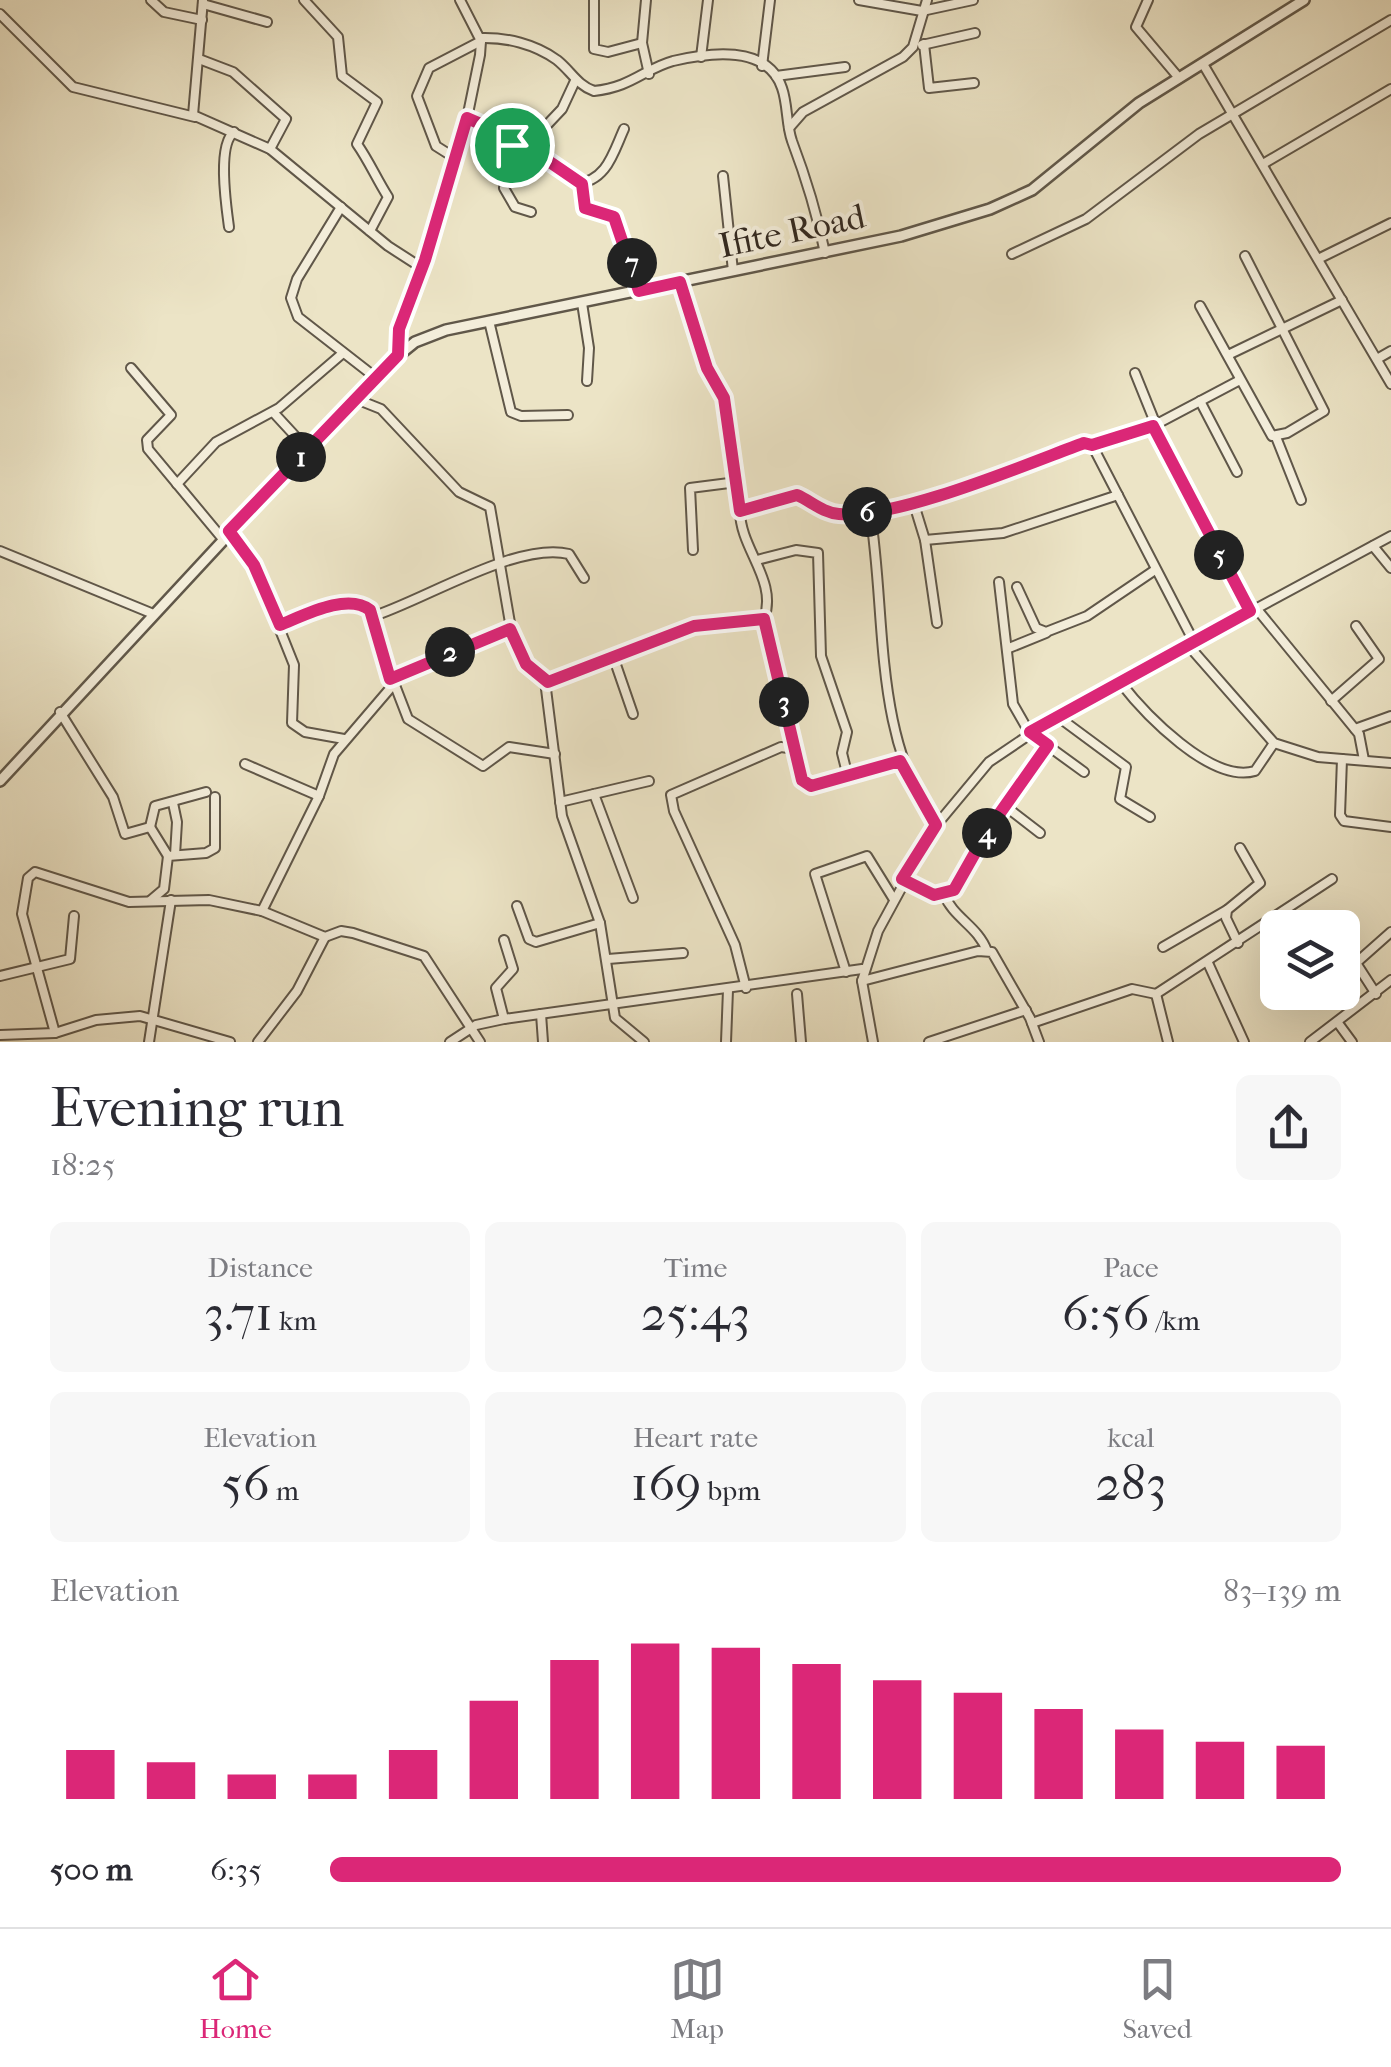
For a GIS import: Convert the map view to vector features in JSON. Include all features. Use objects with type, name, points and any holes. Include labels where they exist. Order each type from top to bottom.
[{"type":"street","points":[[150,0],[164,12],[202,20]]},
{"type":"street","points":[[304,0],[338,36],[342,76],[377,102],[357,144],[373,164],[375,180],[388,196],[386,208],[370,232]]},
{"type":"street","points":[[398,355],[399,329],[422,268],[467,118],[480,39],[460,0]]},
{"type":"street","points":[[594,0],[594,49],[608,52],[642,44]]},
{"type":"street","points":[[646,0],[642,44],[648,74]]},
{"type":"street","points":[[701,58],[708,0]]},
{"type":"street","points":[[762,66],[770,0]]},
{"type":"street","points":[[859,0],[922,10],[973,0]]},
{"type":"street","points":[[789,128],[798,116],[892,66],[913,46],[926,0]]},
{"type":"street","points":[[1148,0],[1136,27],[1179,78]]},
{"type":"street","name":"Ifite Road","points":[[0,781],[375,377],[398,355],[427,336],[929,230],[1012,200],[1048,178],[1096,136],[1179,78],[1304,0]]},
{"type":"street","points":[[195,117],[203,2],[267,22]]},
{"type":"street","points":[[0,14],[73,87],[195,117],[270,150],[370,232],[422,268]]},
{"type":"street","points":[[1012,254],[1086,219],[1199,134],[1391,20]]},
{"type":"street","points":[[913,46],[975,33]]},
{"type":"street","points":[[456,158],[436,146],[417,96],[428,68],[480,39],[514,40],[532,48],[556,60],[575,81],[594,91],[620,87],[671,62],[733,52],[776,76],[826,253]]},
{"type":"street","points":[[924,44],[929,88],[974,82]]},
{"type":"street","points":[[199,59],[233,72],[286,118],[270,150]]},
{"type":"street","points":[[1203,64],[1391,384]]},
{"type":"street","points":[[776,76],[845,67]]},
{"type":"street","points":[[525,148],[562,108],[575,81]]},
{"type":"street","points":[[1263,164],[1391,89]]},
{"type":"street","points":[[467,118],[506,135],[512,145],[504,188],[515,207],[530,212]]},
{"type":"street","points":[[512,145],[525,148],[582,184],[591,182],[610,163],[624,128]]},
{"type":"street","points":[[228,228],[222,156],[228,136],[234,132]]},
{"type":"street","points":[[723,176],[733,271]]},
{"type":"street","points":[[582,184],[585,208],[614,217],[639,291]]},
{"type":"street","points":[[341,207],[290,292],[298,316],[375,377]]},
{"type":"street","points":[[1318,259],[1391,223]]},
{"type":"street","points":[[1245,256],[1324,410],[1276,438]]},
{"type":"street","points":[[680,282],[707,368],[724,398],[745,541],[757,560],[767,597],[764,619],[805,784],[848,777],[900,761]]},
{"type":"street","points":[[1228,355],[1342,300]]},
{"type":"street","points":[[582,303],[589,348],[586,381]]},
{"type":"street","points":[[1200,306],[1268,432],[1276,438],[1302,500]]},
{"type":"street","points":[[489,321],[511,412],[521,416],[568,415]]},
{"type":"street","points":[[1377,359],[1391,351]]},
{"type":"street","points":[[177,484],[216,442],[272,412],[343,353]]},
{"type":"street","points":[[131,368],[170,411],[167,422],[147,444],[156,463],[254,565],[296,672],[292,723],[305,732],[344,739]]},
{"type":"street","points":[[1135,373],[1154,426],[1253,610],[1355,729],[1362,740],[1364,760]]},
{"type":"street","points":[[740,511],[797,495],[838,514],[870,512],[913,501],[1084,443],[1092,445],[1154,426],[1240,380]]},
{"type":"street","points":[[356,398],[381,409],[459,492],[490,507],[510,629],[521,657],[544,681],[560,802],[600,923],[617,1021],[644,1042]]},
{"type":"street","points":[[1200,400],[1237,472]]},
{"type":"street","points":[[272,412],[308,450]]},
{"type":"street","points":[[1092,445],[1191,643],[1274,743],[1293,752],[1391,763]]},
{"type":"street","points":[[693,550],[690,488],[737,482]]},
{"type":"street","points":[[925,540],[1003,534],[1118,496]]},
{"type":"street","points":[[913,501],[925,540],[936,623]]},
{"type":"street","points":[[870,512],[886,684],[900,761],[936,825]]},
{"type":"street","points":[[873,1042],[862,969],[902,879],[936,825],[976,776],[1030,732],[1057,716],[1391,536]]},
{"type":"street","points":[[1374,546],[1391,568]]},
{"type":"street","points":[[757,560],[796,550],[818,553],[821,656],[848,732],[842,753],[848,777]]},
{"type":"street","points":[[0,551],[152,613]]},
{"type":"street","points":[[372,617],[499,564],[562,552],[576,562],[584,578]]},
{"type":"street","points":[[1009,648],[1087,616],[1155,570]]},
{"type":"street","points":[[998,582],[1009,648],[1010,691],[1030,732],[1084,772]]},
{"type":"street","points":[[1016,587],[1036,628],[1046,632]]},
{"type":"street","points":[[280,625],[350,603],[364,605],[372,617],[391,682],[411,722],[483,766],[509,747],[555,754]]},
{"type":"street","points":[[544,681],[614,659],[694,626],[764,619]]},
{"type":"street","points":[[1331,701],[1379,659],[1356,626]]},
{"type":"street","points":[[262,911],[344,739],[391,682],[510,629]]},
{"type":"street","points":[[614,659],[633,714]]},
{"type":"street","points":[[1120,682],[1174,740],[1236,772],[1255,771],[1274,743]]},
{"type":"street","points":[[60,712],[113,797],[122,832],[150,827]]},
{"type":"street","points":[[1057,716],[1126,768],[1120,799],[1150,817]]},
{"type":"street","points":[[1355,729],[1391,716]]},
{"type":"street","points":[[902,879],[926,892],[944,894],[962,880],[1048,745]]},
{"type":"street","points":[[746,988],[734,945],[670,798],[767,750],[795,748]]},
{"type":"street","points":[[1342,759],[1340,815],[1344,822],[1391,827]]},
{"type":"street","points":[[245,764],[319,796]]},
{"type":"street","points":[[560,802],[649,781]]},
{"type":"street","points":[[150,827],[155,806],[206,792]]},
{"type":"street","points":[[594,794],[633,898]]},
{"type":"street","points":[[172,855],[214,848],[216,798]]},
{"type":"street","points":[[146,902],[164,889],[172,855],[172,803]]},
{"type":"street","points":[[1006,806],[1040,833]]},
{"type":"street","points":[[150,827],[172,855]]},
{"type":"street","points":[[1163,946],[1227,910],[1259,885],[1240,848]]},
{"type":"street","points":[[846,972],[815,874],[867,856],[894,898]]},
{"type":"street","points":[[55,1033],[22,914],[31,873],[56,877],[129,902],[209,900],[262,911],[325,937],[342,932],[354,934],[424,956],[480,1042]]},
{"type":"street","points":[[1032,1023],[1132,989],[1156,994],[1332,878]]},
{"type":"street","points":[[944,894],[954,912],[976,930],[987,951],[998,957],[1039,1042]]},
{"type":"street","points":[[150,1042],[171,900]]},
{"type":"street","points":[[516,906],[529,939],[536,942],[600,923]]},
{"type":"street","points":[[1227,910],[1226,918],[1238,943]]},
{"type":"street","points":[[0,976],[72,958],[74,916]]},
{"type":"street","points":[[1376,994],[1356,962],[1391,932]]},
{"type":"street","points":[[258,1042],[297,992],[325,937]]},
{"type":"street","points":[[504,940],[513,969],[496,988],[504,1019]]},
{"type":"street","points":[[862,981],[987,951]]},
{"type":"street","points":[[608,958],[683,952]]},
{"type":"street","points":[[1208,963],[1244,1042]]},
{"type":"street","points":[[450,1042],[470,1028],[504,1019],[862,969]]},
{"type":"street","points":[[1310,1042],[1391,980]]},
{"type":"street","points":[[726,1042],[728,990]]},
{"type":"street","points":[[796,994],[801,1042]]},
{"type":"street","points":[[1156,994],[1167,1041]]},
{"type":"street","points":[[929,1042],[1026,1010]]},
{"type":"street","points":[[541,1014],[544,1042]]},
{"type":"street","points":[[2,1037],[55,1033],[96,1020],[153,1018],[206,1038],[230,1042]]},
{"type":"street","points":[[1338,1023],[1352,1042]]},
{"type":"route","points":[[467,118],[506,135],[512,145],[541,156],[576,184],[582,184],[583,206],[588,211],[613,215],[639,291],[680,282],[707,368],[724,398],[740,511],[797,495],[829,512],[870,512],[932,496],[1084,443],[1092,445],[1153,426],[1188,500],[1250,611],[1030,732],[1048,745],[988,830],[962,880],[954,890],[934,895],[902,879],[936,825],[900,761],[811,786],[802,780],[764,619],[694,626],[548,682],[526,664],[514,646],[510,629],[390,679],[370,610],[364,605],[345,604],[280,625],[254,565],[229,531],[264,499],[398,355],[399,329],[425,260],[467,118]]}]
